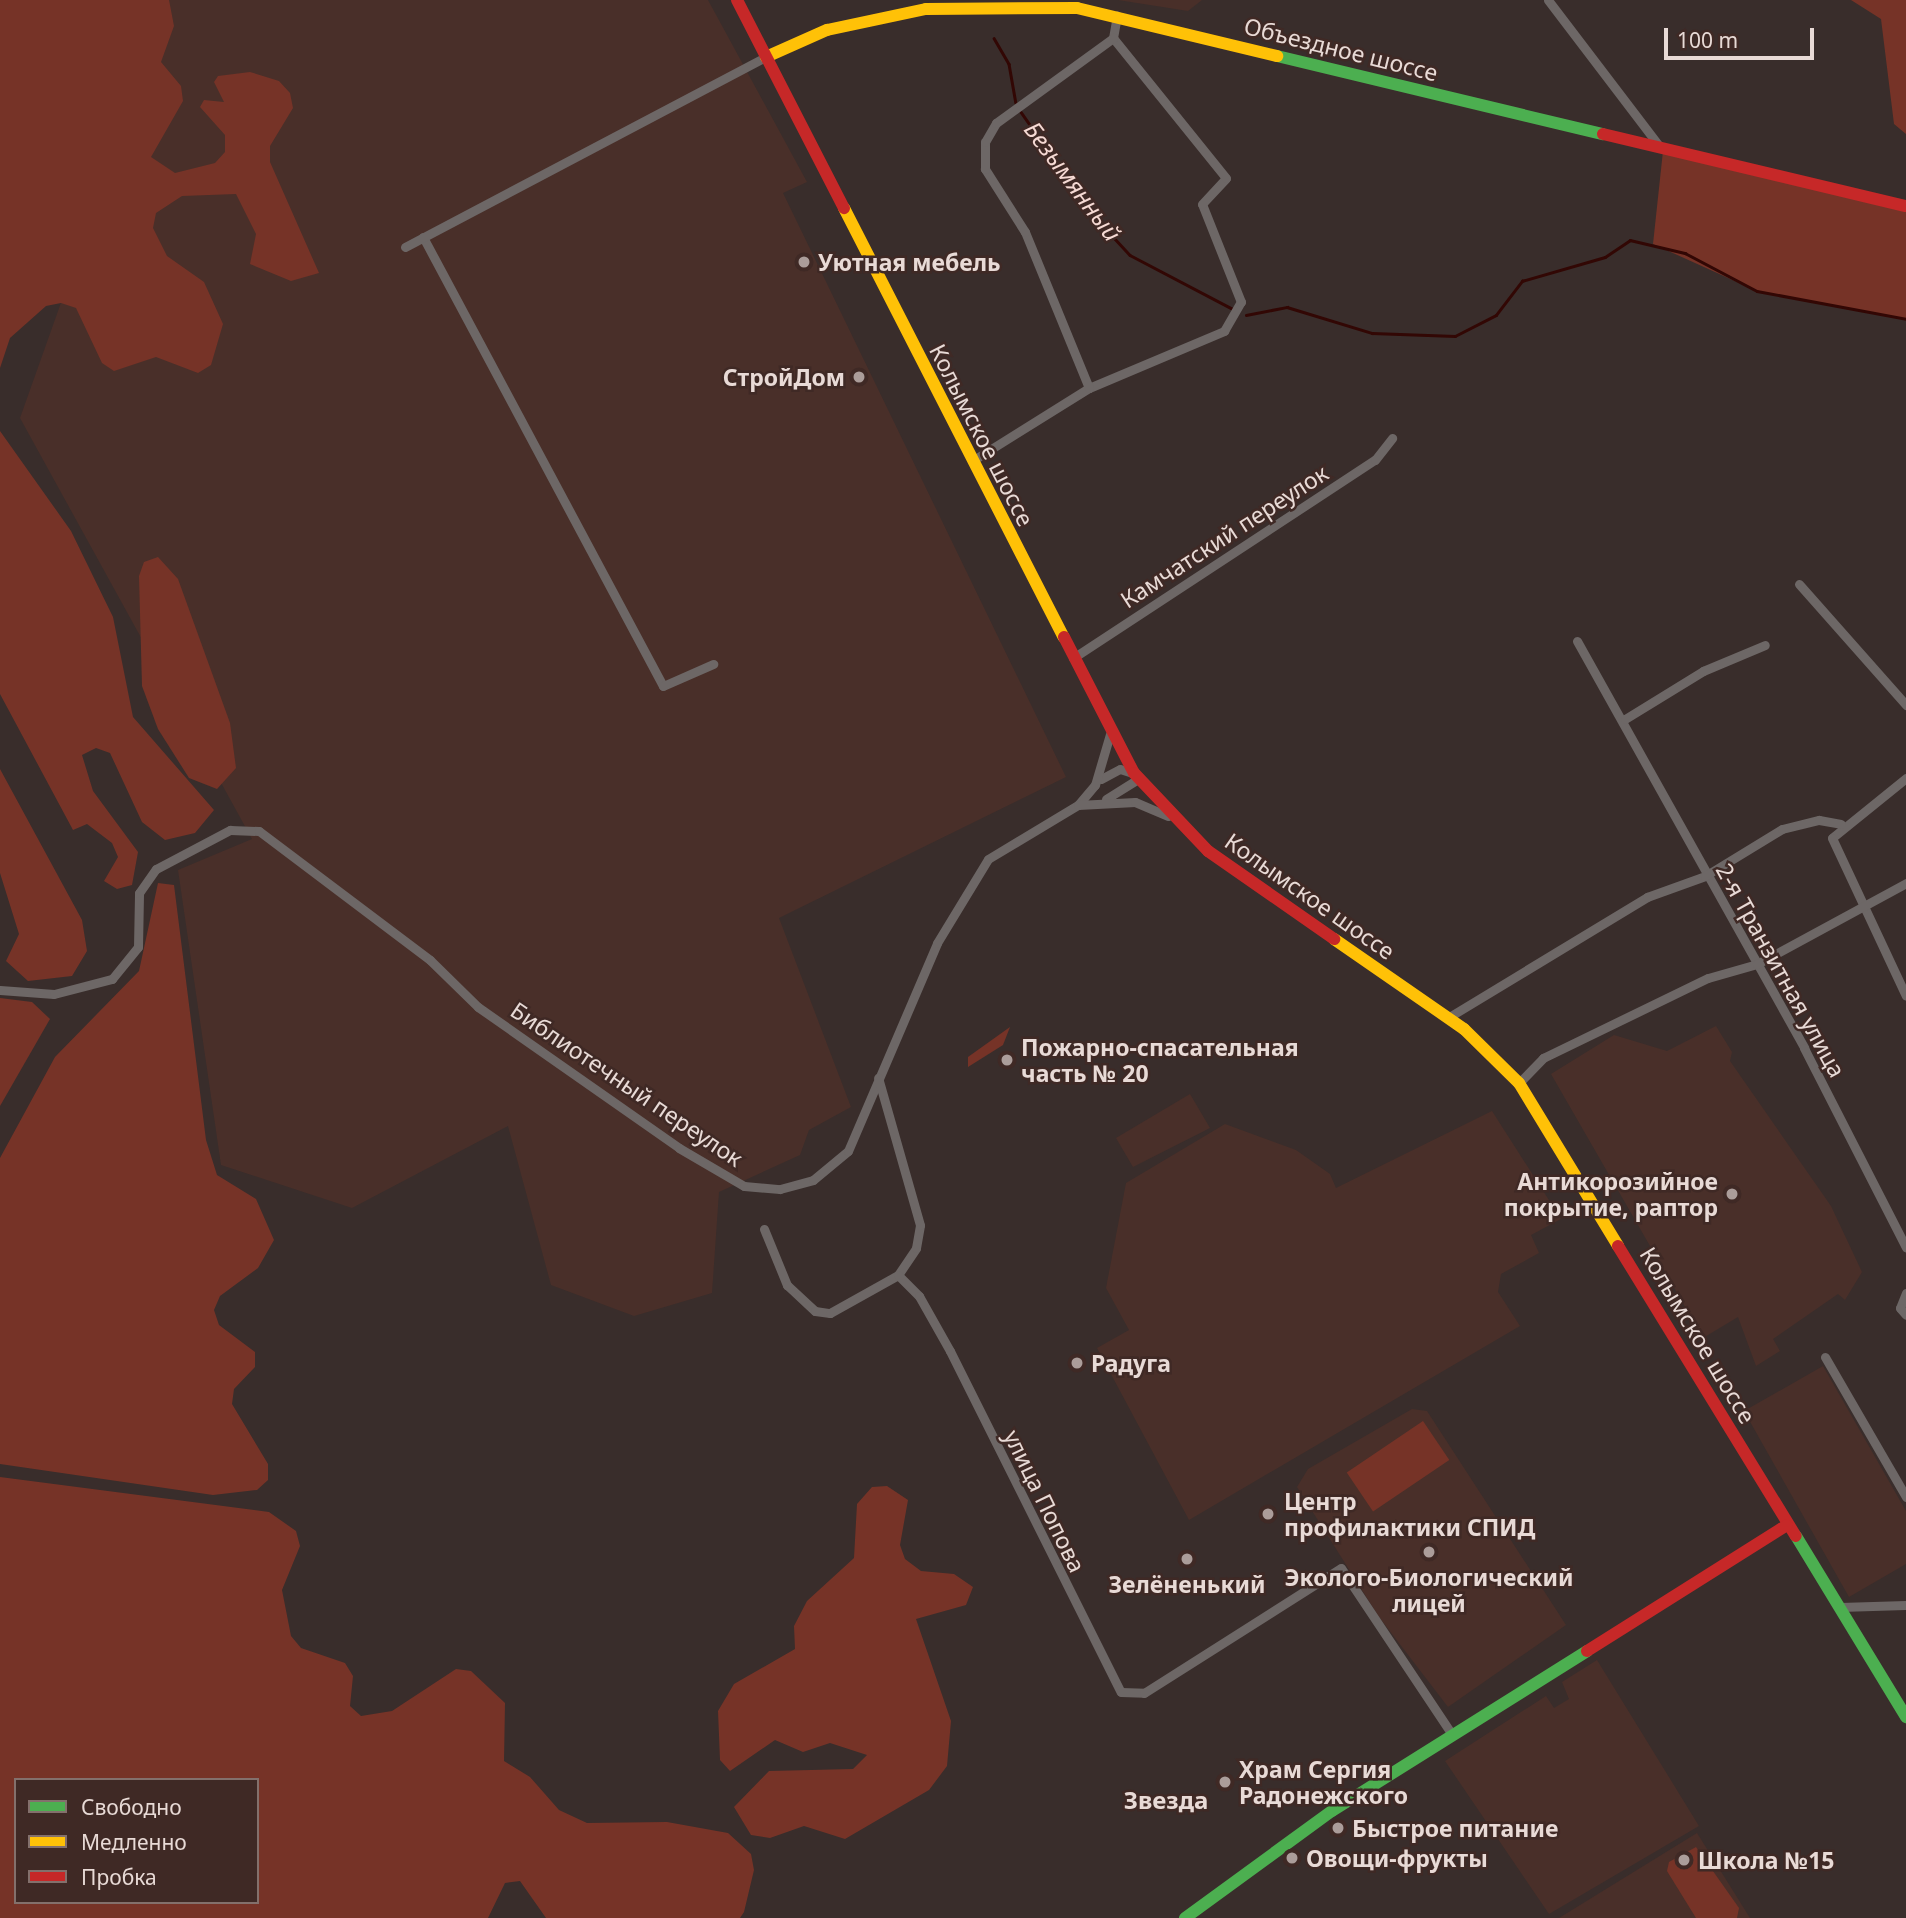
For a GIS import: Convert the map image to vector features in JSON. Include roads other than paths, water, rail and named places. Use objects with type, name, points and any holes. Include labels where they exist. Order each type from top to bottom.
[{"type":"main road","name":"Колымское шоссе","points":[[737,0],[1110,734],[1136,776],[1172,818],[1249,882],[1448,1017],[1519,1083],[1906,1717]]},
{"type":"main road","name":"Объездное шоссе","points":[[766,57],[827,30],[926,9],[1024,5],[1117,15],[1663,151],[1906,206]]},
{"type":"main road","points":[[1185,1918],[1276,1848],[1451,1733],[1787,1525]]},
{"type":"street","points":[[1548,0],[1663,151]]},
{"type":"street","points":[[1088,388],[1025,232],[981,155],[996,123],[1113,38],[1117,15]]},
{"type":"street","points":[[972,461],[1088,388],[1203,342],[1231,324],[1241,302],[1202,204],[1226,178],[1113,38]]},
{"type":"street","points":[[405,247],[766,57]]},
{"type":"street","points":[[423,237],[663,686],[713,664]]},
{"type":"street","name":"Камчатский переулок","points":[[1072,659],[1375,460],[1392,438]]},
{"type":"street","points":[[1799,584],[1906,705]]},
{"type":"street","name":"2-я Транзитная улица","points":[[1577,641],[1625,719],[1697,850],[1705,876],[1757,964],[1906,1247]]},
{"type":"street","points":[[1625,719],[1703,671],[1765,645]]},
{"type":"street","name":"Библиотечный переулок","points":[[1078,805],[1096,785],[1110,734]]},
{"type":"street","points":[[1096,785],[1107,772],[1136,776]]},
{"type":"street","points":[[1101,801],[1136,776]]},
{"type":"street","points":[[1906,778],[1874,808],[1841,824],[1832,838],[1906,996]]},
{"type":"street","name":"Библиотечный переулок","points":[[0,989],[54,995],[112,979],[138,947],[137,906],[146,879],[229,830],[259,831],[533,1047],[679,1148],[758,1191],[813,1180],[835,1165],[859,1128],[877,1076],[977,871],[1008,843],[1078,805],[1101,801],[1135,802],[1172,818]]},
{"type":"street","points":[[1448,1017],[1647,897],[1705,876],[1782,828],[1819,820],[1841,824]]},
{"type":"street","points":[[1519,1083],[1543,1058],[1708,978],[1757,964],[1906,883]]},
{"type":"street","points":[[764,1229],[787,1285],[815,1311],[830,1313],[898,1275],[916,1248],[920,1225],[877,1076]]},
{"type":"street","name":"улица Попова","points":[[898,1275],[919,1296],[957,1364],[1121,1692],[1144,1693],[1341,1568],[1451,1733]]},
{"type":"street","points":[[1906,1293],[1900,1308],[1906,1315]]},
{"type":"street","points":[[1825,1357],[1906,1497]]},
{"type":"street","points":[[1839,1607],[1906,1605]]},
{"type":"waterway","name":"Безымянный","points":[[994,38],[1009,64],[1016,102]]},
{"type":"waterway","name":"Безымянный","points":[[1021,112],[1094,216],[1130,255],[1233,309]]},
{"type":"waterway","name":"Безымянный","points":[[1246,315],[1287,307],[1372,333],[1455,336],[1496,315],[1522,281],[1605,257],[1630,240],[1685,253],[1757,291],[1906,319]]},
{"type":"place","name":"Уютная мебель","points":[[804,262]]},
{"type":"place","name":"СтройДом","points":[[859,377]]},
{"type":"place","name":"Пожарно-спасательная часть № 20","points":[[1007,1060]]},
{"type":"place","name":"Антикорозийное покрытие, раптор","points":[[1732,1194]]},
{"type":"place","name":"Радуга","points":[[1077,1363]]},
{"type":"place","name":"Центр профилактики СПИД","points":[[1268,1514]]},
{"type":"place","name":"Эколого-Биологический лицей","points":[[1429,1552]]},
{"type":"place","name":"Зелёненький","points":[[1187,1559]]},
{"type":"place","name":"Храм Сергия Радонежского","points":[[1225,1782]]},
{"type":"place","name":"Быстрое питание","points":[[1338,1828]]},
{"type":"place","name":"Овощи-фрукты","points":[[1292,1858]]},
{"type":"place","name":"Школа №15","points":[[1684,1860]]},
{"type":"district","name":"Звезда","points":[[1166,1800]]}]
